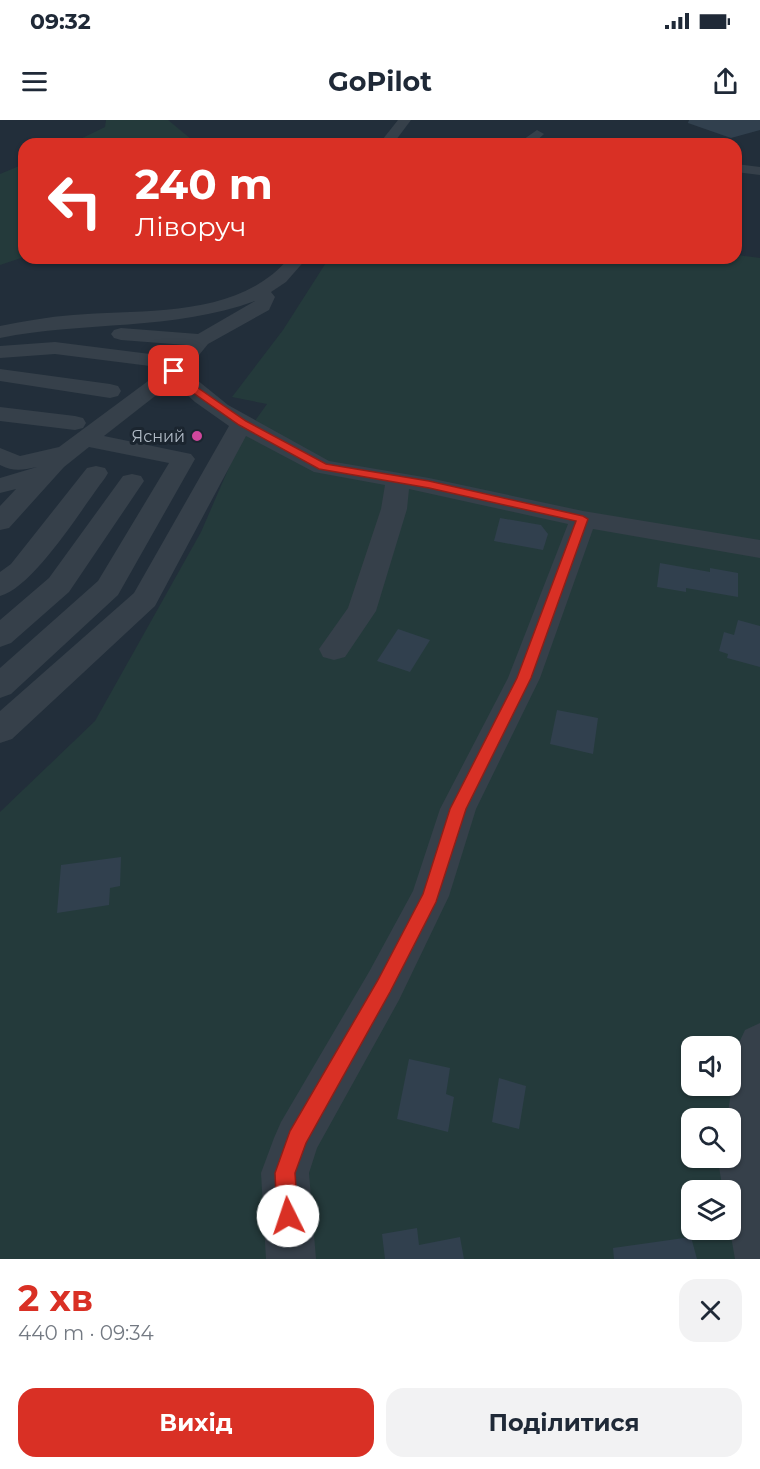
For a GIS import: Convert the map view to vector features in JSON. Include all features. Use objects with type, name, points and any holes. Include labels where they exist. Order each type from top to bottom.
[{"type":"street","points":[[391,138],[405,120]]},
{"type":"street","points":[[532,138],[537,134]]},
{"type":"street","points":[[742,169],[760,171]]},
{"type":"street","points":[[0,332],[61,322],[190,311],[238,300],[259,292],[282,278],[293,264]]},
{"type":"street","points":[[0,455],[17,464],[76,438],[174,371],[201,340],[262,306],[266,297],[259,292]]},
{"type":"street","points":[[61,322],[82,329],[201,340]]},
{"type":"street","points":[[0,352],[55,348],[150,360]]},
{"type":"street","points":[[174,371],[185,383],[242,423],[323,467],[398,479],[583,519],[760,549]]},
{"type":"street","points":[[0,375],[110,391]]},
{"type":"street","points":[[0,414],[76,438],[183,459],[108,588],[0,686]]},
{"type":"street","points":[[0,730],[145,599],[242,423]]},
{"type":"street","points":[[0,522],[76,438]]},
{"type":"street","points":[[0,486],[44,474]]},
{"type":"street","points":[[0,587],[11,565],[96,474]]},
{"type":"street","points":[[334,649],[362,611],[394,509],[398,479]]},
{"type":"street","points":[[0,636],[59,585],[132,481]]},
{"type":"street","points":[[291,1259],[285,1173],[297,1138],[384,986],[430,896],[458,809],[524,678],[583,519]]},
{"type":"street","points":[[11,565],[59,585]]},
{"type":"street","points":[[760,1045],[743,1167],[760,1259]]},
{"type":"green space","points":[[106,120],[168,120],[190,138],[82,138],[105,127]]},
{"type":"green space","points":[[18,166],[18,259],[0,265],[0,174]]},
{"type":"green space","points":[[742,256],[760,258],[760,1259],[0,1259],[0,812],[95,721],[201,532],[240,442],[267,404],[232,397],[283,330],[325,264],[742,264]]},
{"type":"building","points":[[689,120],[760,120],[760,130],[731,138],[688,123]]},
{"type":"building","points":[[500,518],[541,525],[548,534],[543,550],[494,541]]},
{"type":"building","points":[[660,563],[710,572],[710,568],[738,573],[738,597],[686,588],[686,592],[657,587]]},
{"type":"building","points":[[738,620],[760,626],[760,667],[727,658],[728,654],[719,651],[724,632],[734,635]]},
{"type":"building","points":[[398,629],[430,640],[410,672],[377,661]]},
{"type":"building","points":[[557,710],[598,718],[593,754],[550,744]]},
{"type":"building","points":[[121,857],[120,886],[110,888],[109,905],[57,913],[61,865]]},
{"type":"building","points":[[409,1059],[450,1068],[446,1094],[454,1097],[448,1132],[397,1119]]},
{"type":"building","points":[[499,1078],[526,1086],[519,1129],[492,1122]]},
{"type":"building","points":[[417,1228],[419,1245],[460,1237],[464,1259],[385,1259],[382,1234]]},
{"type":"building","points":[[681,1238],[692,1240],[697,1259],[614,1259],[613,1248]]},
{"type":"place","name":"Ясний","points":[[197,436]]},
{"type":"route","points":[[174,371],[185,383],[242,423],[323,467],[429,485],[583,519],[524,678],[458,809],[430,896],[384,986],[297,1138],[285,1173],[288,1216]]}]
